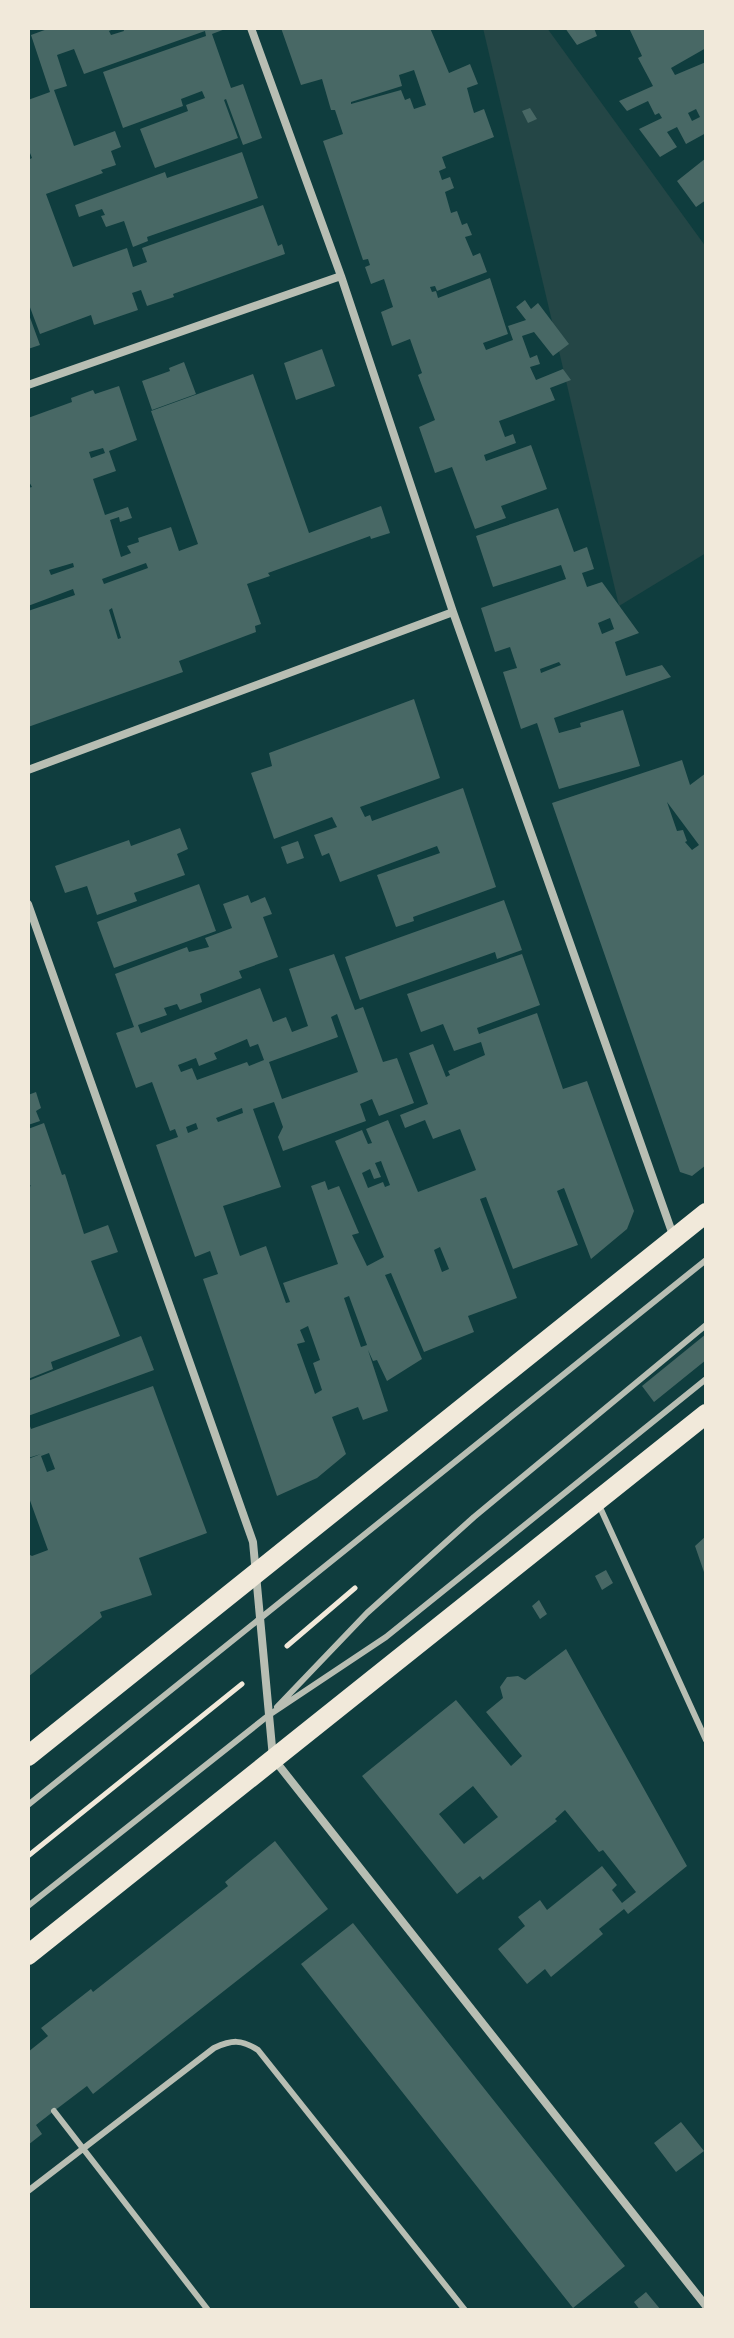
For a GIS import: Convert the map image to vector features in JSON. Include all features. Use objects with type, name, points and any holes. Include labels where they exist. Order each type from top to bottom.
[{"type":"main road","points":[[28,1756],[706,1213]]},
{"type":"main road","points":[[28,1955],[706,1414]]},
{"type":"street","points":[[251,28],[341,276],[453,612],[674,1238]]},
{"type":"street","points":[[28,385],[341,276]]},
{"type":"street","points":[[28,770],[453,612]]},
{"type":"street","points":[[28,904],[253,1542],[273,1758],[706,2306]]},
{"type":"lane","points":[[28,1805],[706,1260]]},
{"type":"lane","points":[[269,1715],[367,1613],[474,1517],[706,1325]]},
{"type":"lane","points":[[28,1906],[269,1715],[386,1637],[706,1379]]},
{"type":"lane","points":[[597,1502],[706,1740]]},
{"type":"lane","points":[[28,2191],[214,2048],[231,2040],[245,2042],[258,2050],[465,2310]]},
{"type":"lane","points":[[54,2111],[208,2310]]},
{"type":"path","points":[[28,1856],[203,1716]]},
{"type":"shaded area","points":[[483,28],[547,28],[706,247],[706,553],[619,606]]},
{"type":"building","points":[[50,28],[116,28],[109,31],[111,35],[124,31],[123,28],[228,28],[212,34],[231,88],[243,84],[262,138],[243,145],[226,99],[238,138],[155,168],[140,129],[188,111],[186,105],[205,98],[202,91],[181,99],[183,106],[123,128],[103,72],[206,36],[205,31],[84,74],[74,49],[57,55],[67,86],[54,90],[74,146],[115,131],[121,147],[111,151],[116,165],[101,170],[103,173],[46,194],[73,267],[127,248],[133,267],[147,262],[142,248],[263,205],[278,246],[282,244],[285,254],[147,306],[141,290],[132,293],[138,310],[94,325],[91,315],[40,334],[28,302],[28,160],[32,158],[28,148],[28,100],[50,92],[31,35]]},
{"type":"building","points":[[281,28],[430,28],[449,73],[470,64],[478,84],[467,88],[474,113],[484,109],[494,137],[442,157],[446,168],[439,171],[442,180],[450,177],[454,188],[445,192],[451,213],[457,211],[462,225],[467,223],[472,235],[465,237],[473,256],[480,253],[487,272],[437,291],[435,286],[430,287],[432,292],[436,291],[438,298],[490,278],[508,334],[483,343],[486,350],[513,340],[508,326],[526,320],[516,307],[525,300],[531,309],[538,303],[569,344],[553,356],[534,332],[522,336],[530,358],[537,355],[540,364],[530,367],[536,380],[563,369],[571,380],[550,388],[555,400],[499,421],[505,437],[513,434],[516,443],[484,455],[486,461],[531,445],[547,489],[501,506],[506,518],[475,529],[452,467],[435,473],[419,427],[435,420],[418,375],[422,373],[410,339],[392,346],[381,312],[393,307],[384,279],[371,284],[365,267],[370,265],[368,259],[363,260],[323,141],[343,134],[335,110],[331,110],[322,79],[301,85]],"holes":[[[414,70],[426,105],[414,109],[410,98],[405,100],[401,90],[351,102],[402,86],[399,75]]]},
{"type":"building","points":[[565,28],[594,28],[597,36],[577,45]]},
{"type":"building","points":[[629,28],[706,28],[706,48],[671,68],[675,75],[706,62],[706,133],[686,144],[677,127],[667,132],[677,147],[660,157],[639,129],[662,118],[659,113],[655,115],[648,101],[627,111],[619,101],[653,86],[638,58],[642,56]],"holes":[[[696,109],[700,117],[692,121],[688,113]]]},
{"type":"building","points":[[530,108],[537,119],[528,123],[522,111]]},
{"type":"building","points":[[242,152],[258,198],[147,237],[148,241],[133,247],[124,221],[106,227],[101,216],[105,215],[102,209],[79,217],[75,205],[165,172],[167,178]]},
{"type":"building","points":[[706,158],[706,200],[696,207],[677,181]]},
{"type":"building","points":[[28,312],[40,345],[28,349]]},
{"type":"building","points":[[322,349],[335,386],[296,400],[284,363]]},
{"type":"building","points":[[184,362],[196,394],[152,410],[142,381],[170,371],[169,368]]},
{"type":"building","points":[[253,374],[309,533],[381,506],[390,533],[371,539],[370,536],[268,573],[270,576],[247,584],[261,624],[255,626],[256,632],[179,661],[183,672],[28,727],[28,611],[75,595],[73,589],[28,606],[28,488],[32,487],[28,480],[28,418],[72,402],[71,398],[93,390],[95,394],[119,386],[137,440],[109,451],[116,471],[93,479],[105,515],[128,507],[132,518],[120,522],[119,517],[110,520],[121,557],[131,553],[127,546],[139,542],[138,538],[171,527],[179,551],[198,544],[151,411]],"holes":[[[103,448],[105,453],[91,458],[89,452]],[[73,563],[74,567],[51,575],[49,570]],[[146,563],[148,568],[104,584],[102,579]],[[112,608],[121,638],[118,639],[109,610]]]},
{"type":"building","points":[[558,508],[574,552],[587,547],[594,569],[582,573],[587,587],[602,582],[639,633],[615,642],[626,676],[662,665],[671,677],[554,718],[559,733],[623,710],[640,766],[559,789],[537,723],[521,729],[503,672],[517,668],[510,647],[495,652],[481,608],[566,579],[561,565],[493,587],[476,536]],"holes":[[[610,618],[614,629],[602,634],[598,623]],[[559,662],[561,665],[541,673],[540,669]]]},
{"type":"building","points":[[414,699],[440,778],[360,807],[365,817],[370,815],[372,821],[463,788],[496,887],[413,917],[414,921],[396,927],[377,875],[440,853],[437,846],[340,882],[329,853],[322,856],[314,835],[337,827],[332,817],[274,839],[251,773],[272,766],[269,753]]},
{"type":"building","points":[[682,760],[690,785],[706,773],[706,1165],[692,1176],[680,1172],[552,803]],"holes":[[[667,802],[699,845],[692,850],[685,842],[683,830],[677,831]]]},
{"type":"building","points":[[180,828],[188,849],[177,854],[185,875],[134,893],[137,901],[97,915],[87,886],[65,893],[55,866],[129,840],[131,846]]},
{"type":"building","points":[[298,841],[304,858],[287,864],[281,847]]},
{"type":"building","points":[[199,884],[216,931],[114,968],[97,922]]},
{"type":"building","points":[[248,895],[251,903],[265,897],[272,914],[263,917],[278,957],[239,971],[242,978],[200,994],[202,1002],[180,1010],[177,1004],[164,1008],[167,1015],[138,1025],[141,1033],[260,988],[273,1022],[286,1017],[292,1032],[308,1026],[289,969],[334,954],[355,1010],[363,1007],[383,1062],[397,1058],[414,1103],[379,1116],[372,1099],[360,1104],[366,1121],[283,1151],[278,1137],[283,1127],[274,1102],[253,1109],[281,1187],[223,1206],[240,1256],[266,1246],[286,1303],[290,1302],[283,1283],[338,1264],[311,1186],[325,1181],[328,1190],[339,1186],[359,1233],[352,1235],[367,1266],[384,1257],[335,1141],[362,1130],[368,1144],[372,1143],[366,1129],[388,1120],[418,1192],[476,1170],[460,1129],[433,1139],[425,1120],[405,1128],[400,1115],[428,1104],[409,1053],[433,1044],[446,1077],[450,1075],[448,1071],[485,1055],[481,1042],[454,1051],[443,1024],[421,1032],[407,994],[522,954],[540,1005],[477,1028],[479,1034],[537,1013],[563,1089],[587,1081],[634,1211],[627,1229],[591,1259],[564,1188],[557,1191],[578,1245],[513,1269],[486,1197],[480,1199],[517,1298],[468,1316],[474,1332],[424,1352],[391,1273],[385,1275],[422,1359],[387,1381],[377,1360],[373,1361],[368,1350],[388,1411],[363,1420],[358,1407],[332,1417],[346,1454],[317,1478],[277,1496],[203,1279],[218,1274],[210,1251],[195,1257],[156,1145],[178,1137],[175,1129],[170,1131],[152,1082],[136,1088],[116,1033],[134,1027],[115,974],[187,947],[189,952],[209,947],[205,938],[232,928],[223,904]],"holes":[[[337,1014],[358,1072],[282,1099],[269,1062],[338,1037],[331,1017]],[[247,1039],[250,1047],[258,1044],[264,1060],[249,1066],[247,1062],[197,1080],[192,1068],[181,1072],[178,1065],[196,1058],[199,1066],[217,1059],[214,1053]],[[242,1108],[243,1113],[218,1122],[216,1118]],[[196,1123],[198,1129],[188,1133],[186,1127]],[[381,1161],[390,1185],[385,1187],[383,1182],[368,1188],[362,1173],[370,1169],[374,1179],[381,1177],[375,1163]],[[440,1247],[449,1269],[442,1272],[434,1250]],[[349,1296],[367,1345],[361,1347],[344,1298]],[[308,1326],[320,1360],[313,1363],[322,1390],[315,1394],[297,1344],[305,1342],[300,1330]]]},
{"type":"building","points":[[504,900],[522,950],[497,959],[495,952],[360,1000],[345,957]]},
{"type":"building","points":[[36,1092],[41,1108],[36,1111],[40,1121],[28,1125],[28,1095]]},
{"type":"building","points":[[44,1123],[62,1175],[65,1174],[84,1234],[108,1225],[118,1252],[91,1261],[120,1336],[51,1362],[53,1369],[28,1379],[28,1187],[31,1186],[28,1183],[28,1129]]},
{"type":"building","points":[[706,1334],[706,1360],[654,1402],[642,1386]]},
{"type":"building","points":[[141,1336],[154,1370],[28,1416],[28,1381]]},
{"type":"building","points":[[153,1386],[207,1533],[139,1558],[152,1595],[100,1612],[102,1617],[28,1677],[28,1554],[32,1556],[48,1550],[28,1495],[28,1459],[41,1454],[28,1458],[28,1421],[31,1429]],"holes":[[[49,1453],[55,1469],[47,1472],[41,1456]]]},
{"type":"building","points":[[706,1536],[706,1575],[705,1575],[695,1546]]},
{"type":"building","points":[[606,1570],[613,1583],[602,1590],[595,1576]]},
{"type":"building","points":[[539,1600],[547,1614],[540,1619],[532,1606]]},
{"type":"building","points":[[566,1649],[687,1866],[628,1914],[624,1909],[599,1929],[603,1934],[551,1977],[545,1969],[527,1984],[498,1949],[525,1926],[518,1917],[540,1900],[547,1910],[602,1866],[617,1885],[612,1890],[622,1903],[636,1892],[603,1850],[599,1852],[565,1810],[555,1819],[557,1821],[483,1880],[480,1876],[457,1894],[362,1776],[456,1700],[511,1766],[522,1756],[486,1712],[503,1698],[500,1687],[507,1677],[518,1676],[525,1680]],"holes":[[[473,1786],[498,1817],[464,1844],[439,1814]]]},
{"type":"building","points":[[275,1841],[328,1909],[93,2094],[87,2086],[36,2125],[42,2134],[28,2145],[28,2052],[48,2036],[41,2028],[91,1989],[93,1992],[228,1886],[225,1882]]},
{"type":"building","points":[[353,1923],[625,2266],[573,2308],[301,1964]]},
{"type":"building","points":[[681,2122],[704,2151],[676,2172],[654,2143]]},
{"type":"building","points":[[646,2292],[661,2310],[640,2310],[634,2302]]}]
